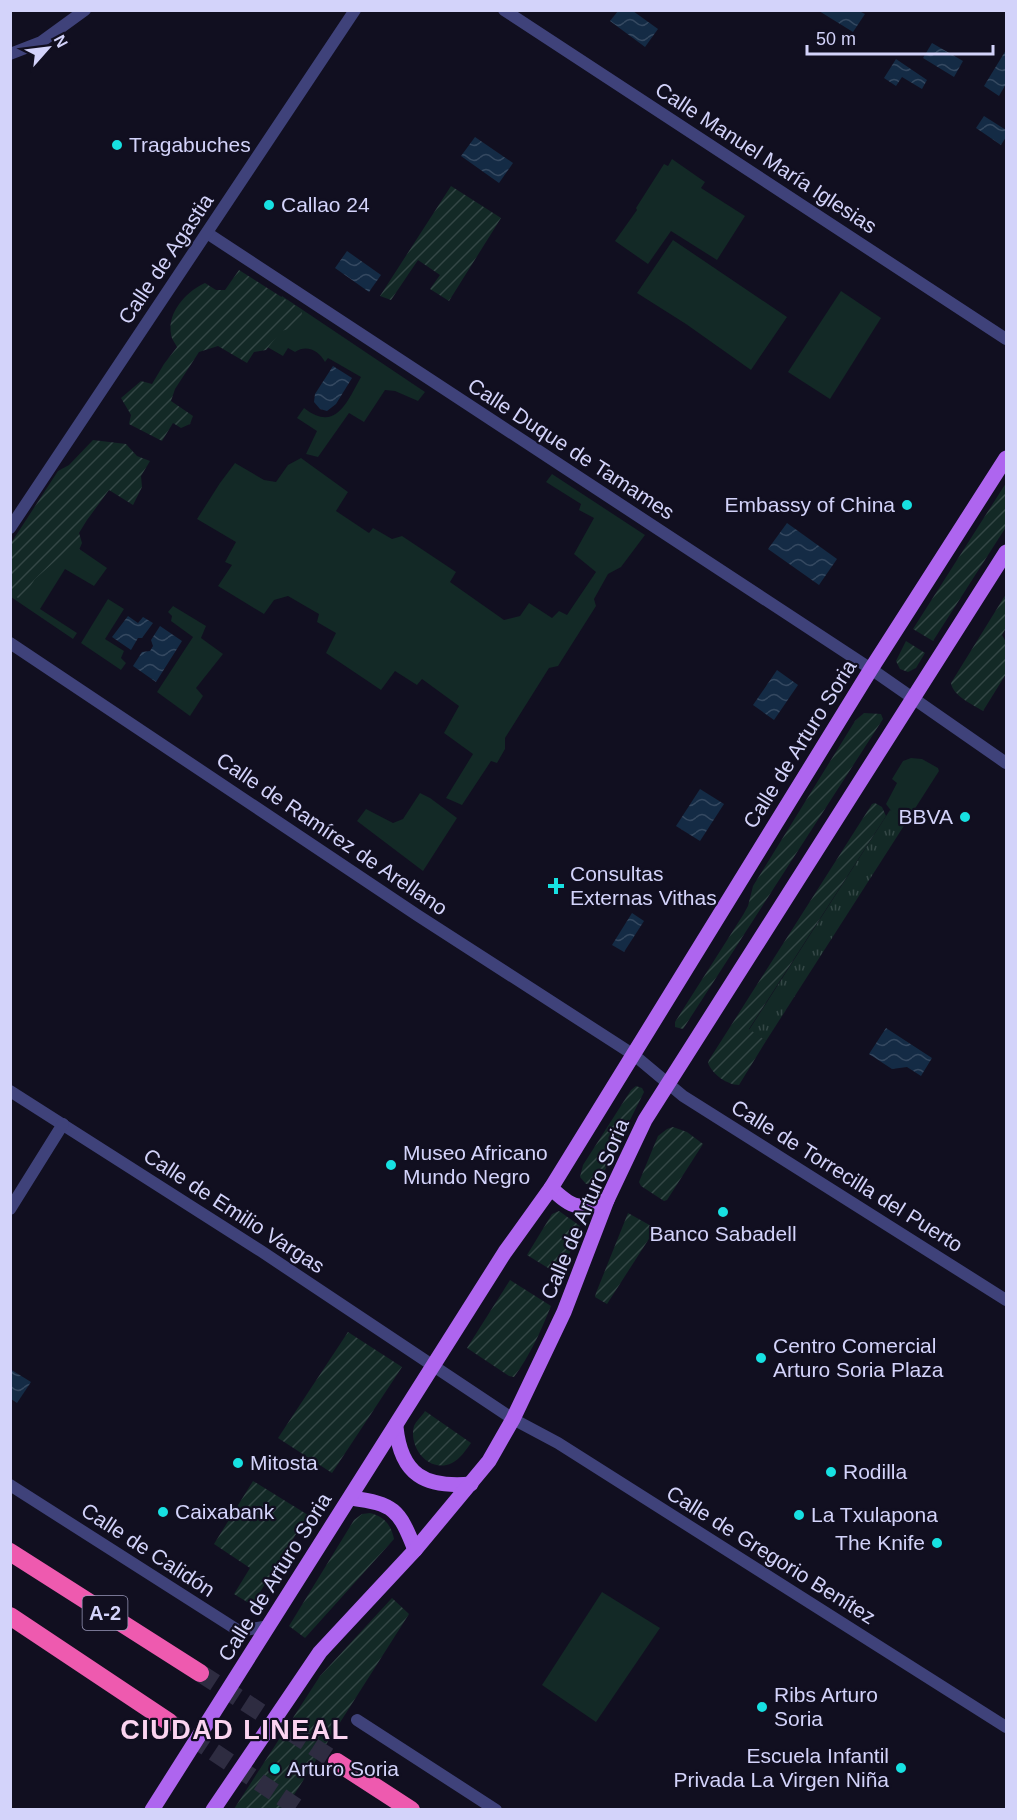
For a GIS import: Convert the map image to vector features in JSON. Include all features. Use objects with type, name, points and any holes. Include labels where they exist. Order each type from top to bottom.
[{"type":"highway","name":"A-2","points":[[10,1552],[200,1673]]},
{"type":"highway","name":"A-2","points":[[10,1616],[169,1722]]},
{"type":"highway","points":[[337,1762],[411,1809]]},
{"type":"main road","name":"Calle de Arturo Soria","points":[[152,1809],[505,1252],[551,1188],[871,669],[1006,458]]},
{"type":"main road","name":"Calle de Arturo Soria","points":[[213,1809],[320,1652],[415,1550],[489,1461],[513,1419],[564,1312],[607,1200],[641,1127],[1006,552]]},
{"type":"main road","points":[[551,1188],[570,1205],[581,1208],[607,1200]]},
{"type":"main road","points":[[396,1427],[398,1448],[408,1466],[431,1483],[451,1486],[471,1484]]},
{"type":"main road","points":[[351,1498],[378,1502],[395,1510],[407,1528],[415,1550]]},
{"type":"street","points":[[10,54],[41,42],[85,10]]},
{"type":"street","name":"Calle de Agastia","points":[[10,528],[355,10]]},
{"type":"street","name":"Calle Manuel María Iglesias","points":[[504,10],[1006,339]]},
{"type":"street","name":"Calle Duque de Tamames","points":[[207,233],[871,669],[1006,763]]},
{"type":"street","name":"Calle de Ramírez de Arellano","points":[[10,643],[417,915],[634,1055]]},
{"type":"street","points":[[634,1055],[669,1083]]},
{"type":"street","name":"Calle de Torrecilla del Puerto","points":[[669,1083],[683,1096],[1006,1300]]},
{"type":"street","name":"Calle de Emilio Vargas","points":[[10,1091],[261,1251],[434,1366]]},
{"type":"street","points":[[10,1209],[63,1124]]},
{"type":"street","points":[[434,1366],[513,1419]]},
{"type":"street","name":"Calle de Gregorio Benítez","points":[[513,1419],[558,1443],[1006,1727]]},
{"type":"street","name":"Calle de Calidón","points":[[10,1485],[239,1631],[269,1626]]},
{"type":"street","points":[[357,1720],[496,1809]]},
{"type":"green space","points":[[672,159],[705,182],[701,188],[745,216],[717,260],[671,231],[648,264],[615,241],[637,210],[636,208],[664,164],[668,166]]},
{"type":"green space","points":[[451,186],[501,218],[449,301],[430,289],[440,275],[418,260],[391,300],[380,296]]},
{"type":"green space","points":[[673,240],[787,317],[751,370],[637,293]]},
{"type":"green space","points":[[239,270],[302,310],[301,326],[281,331],[266,350],[254,352],[247,363],[218,346],[199,352],[175,389],[171,401],[193,416],[190,424],[181,428],[173,423],[162,441],[129,424],[131,415],[121,398],[141,381],[152,384],[177,347],[172,337],[171,326],[175,310],[180,303],[192,291],[205,283],[216,290],[225,290]]},
{"type":"green space","points":[[841,291],[881,318],[830,399],[788,372]]},
{"type":"green space","points":[[282,296],[425,392],[418,401],[395,391],[385,390],[364,422],[349,413],[318,457],[306,454],[317,431],[297,418],[304,408],[315,415],[332,416],[351,396],[361,377],[328,358],[325,362],[312,350],[304,349],[295,352],[288,348],[283,356],[255,340]]},
{"type":"green space","points":[[93,440],[126,444],[137,456],[150,461],[141,476],[142,487],[133,505],[109,490],[79,533],[82,543],[79,550],[70,548],[35,579],[23,597],[18,598],[11,593],[11,543],[58,471],[69,465]]},
{"type":"green space","points":[[301,458],[348,492],[336,511],[369,533],[373,528],[392,539],[402,536],[456,572],[450,582],[504,620],[520,616],[529,603],[552,618],[559,611],[567,615],[596,572],[574,554],[594,518],[579,510],[581,504],[546,482],[552,474],[645,535],[621,567],[608,574],[594,599],[596,606],[558,666],[549,668],[505,738],[505,749],[497,763],[491,761],[462,805],[446,798],[473,754],[444,733],[459,706],[422,679],[417,685],[395,671],[381,690],[326,653],[336,633],[317,622],[319,614],[288,596],[274,600],[264,614],[218,586],[232,565],[225,562],[236,542],[197,519],[220,483],[235,463],[264,480],[276,482],[288,465]]},
{"type":"green space","points":[[1006,483],[1006,527],[933,641],[913,629]]},
{"type":"green space","points":[[75,546],[107,568],[94,586],[65,569],[40,609],[77,633],[73,639],[11,597],[10,594],[57,555]]},
{"type":"green space","points":[[1006,594],[1006,628],[1002,635],[1006,642],[1006,674],[983,711],[959,696],[951,683]]},
{"type":"green space","points":[[108,599],[124,609],[105,639],[124,651],[121,658],[126,663],[121,670],[81,643]]},
{"type":"green space","points":[[173,606],[206,626],[201,638],[223,654],[196,688],[203,696],[190,716],[157,692],[193,637],[171,621],[172,616],[168,612]]},
{"type":"green space","points":[[906,641],[925,653],[916,668],[908,672],[900,669],[896,661]]},
{"type":"green space","points":[[864,713],[881,714],[883,719],[683,1029],[675,1027],[675,1022],[748,906],[753,886],[855,721]]},
{"type":"green space","points":[[911,758],[922,759],[938,768],[939,771],[907,821],[892,812],[886,804],[897,783],[892,779],[903,761]]},
{"type":"green space","points":[[420,793],[457,818],[423,871],[357,821],[366,809],[393,823],[403,819]]},
{"type":"green space","points":[[875,803],[882,807],[886,816],[749,1029],[766,1041],[739,1085],[725,1081],[716,1075],[708,1063],[709,1060],[872,804]]},
{"type":"green space","points":[[890,810],[907,821],[766,1041],[749,1030]]},
{"type":"green space","points":[[636,1086],[642,1088],[644,1092],[601,1178],[596,1183],[586,1184],[580,1177],[583,1165],[631,1090]]},
{"type":"green space","points":[[673,1127],[687,1132],[703,1144],[667,1200],[664,1201],[641,1186],[639,1182],[658,1136]]},
{"type":"green space","points":[[559,1211],[580,1226],[561,1276],[527,1255],[552,1214]]},
{"type":"green space","points":[[628,1213],[653,1227],[654,1231],[607,1304],[595,1297]]},
{"type":"green space","points":[[510,1280],[551,1306],[535,1343],[514,1377],[467,1348]]},
{"type":"green space","points":[[348,1332],[402,1367],[332,1473],[278,1438]]},
{"type":"green space","points":[[425,1411],[471,1443],[452,1463],[436,1465],[428,1462],[417,1450],[413,1434],[414,1426]]},
{"type":"green space","points":[[253,1481],[308,1515],[252,1605],[234,1594],[250,1568],[214,1544]]},
{"type":"green space","points":[[370,1513],[386,1522],[394,1539],[305,1638],[289,1626],[354,1520],[362,1514]]},
{"type":"green space","points":[[602,1592],[660,1628],[596,1722],[542,1685]]},
{"type":"green space","points":[[392,1598],[409,1614],[285,1809],[234,1809],[320,1676]]},
{"type":"water","points":[[618,11],[633,11],[658,29],[645,47],[610,21]]},
{"type":"water","points":[[819,11],[859,11],[865,14],[853,32]]},
{"type":"water","points":[[932,43],[963,61],[954,77],[923,58]]},
{"type":"water","points":[[1006,50],[1006,84],[999,96],[984,86]]},
{"type":"water","points":[[896,59],[927,80],[922,89],[902,77],[896,86],[884,78]]},
{"type":"water","points":[[984,116],[1006,130],[1006,137],[1001,145],[976,128]]},
{"type":"water","points":[[475,137],[513,163],[499,183],[461,156]]},
{"type":"water","points":[[347,251],[381,275],[369,292],[335,268]]},
{"type":"water","points":[[333,366],[352,378],[336,404],[327,411],[320,409],[314,402],[315,394]]},
{"type":"water","points":[[787,523],[837,559],[819,585],[768,549]]},
{"type":"water","points":[[128,616],[138,623],[143,617],[153,623],[142,638],[138,638],[131,650],[112,637]]},
{"type":"water","points":[[160,626],[182,641],[156,682],[133,666],[142,652],[150,651],[153,646],[151,640]]},
{"type":"water","points":[[777,670],[798,685],[774,720],[753,705]]},
{"type":"water","points":[[700,789],[724,804],[700,841],[676,826]]},
{"type":"water","points":[[632,913],[644,921],[624,952],[612,945]]},
{"type":"water","points":[[886,1028],[932,1058],[921,1076],[907,1067],[892,1069],[869,1054]]},
{"type":"water","points":[[10,1369],[31,1382],[17,1403],[11,1399]]},
{"type":"tunnel","points":[[200,1673],[337,1762]]},
{"type":"tunnel","points":[[169,1722],[301,1810]]},
{"type":"place","name":"Tragabuches","points":[[117,145]]},
{"type":"place","name":"Callao 24","points":[[269,205]]},
{"type":"place","name":"Embassy of China","points":[[907,505]]},
{"type":"place","name":"BBVA","points":[[965,817]]},
{"type":"place","name":"Consultas Externas Vithas","points":[[556,886]]},
{"type":"place","name":"Museo Africano Mundo Negro","points":[[391,1165]]},
{"type":"place","name":"Banco Sabadell","points":[[723,1212]]},
{"type":"place","name":"Centro Comercial Arturo Soria Plaza","points":[[761,1358]]},
{"type":"place","name":"Mitosta","points":[[238,1463]]},
{"type":"place","name":"Rodilla","points":[[831,1472]]},
{"type":"place","name":"Caixabank","points":[[163,1512]]},
{"type":"place","name":"La Txulapona","points":[[799,1515]]},
{"type":"place","name":"The Knife","points":[[937,1543]]},
{"type":"place","name":"Ribs Arturo Soria","points":[[762,1707]]},
{"type":"place","name":"Escuela Infantil Privada La Virgen Niña","points":[[901,1768]]},
{"type":"place","name":"Arturo Soria","points":[[275,1769]]},
{"type":"district","name":"CIUDAD LINEAL","points":[[235,1730]]}]
